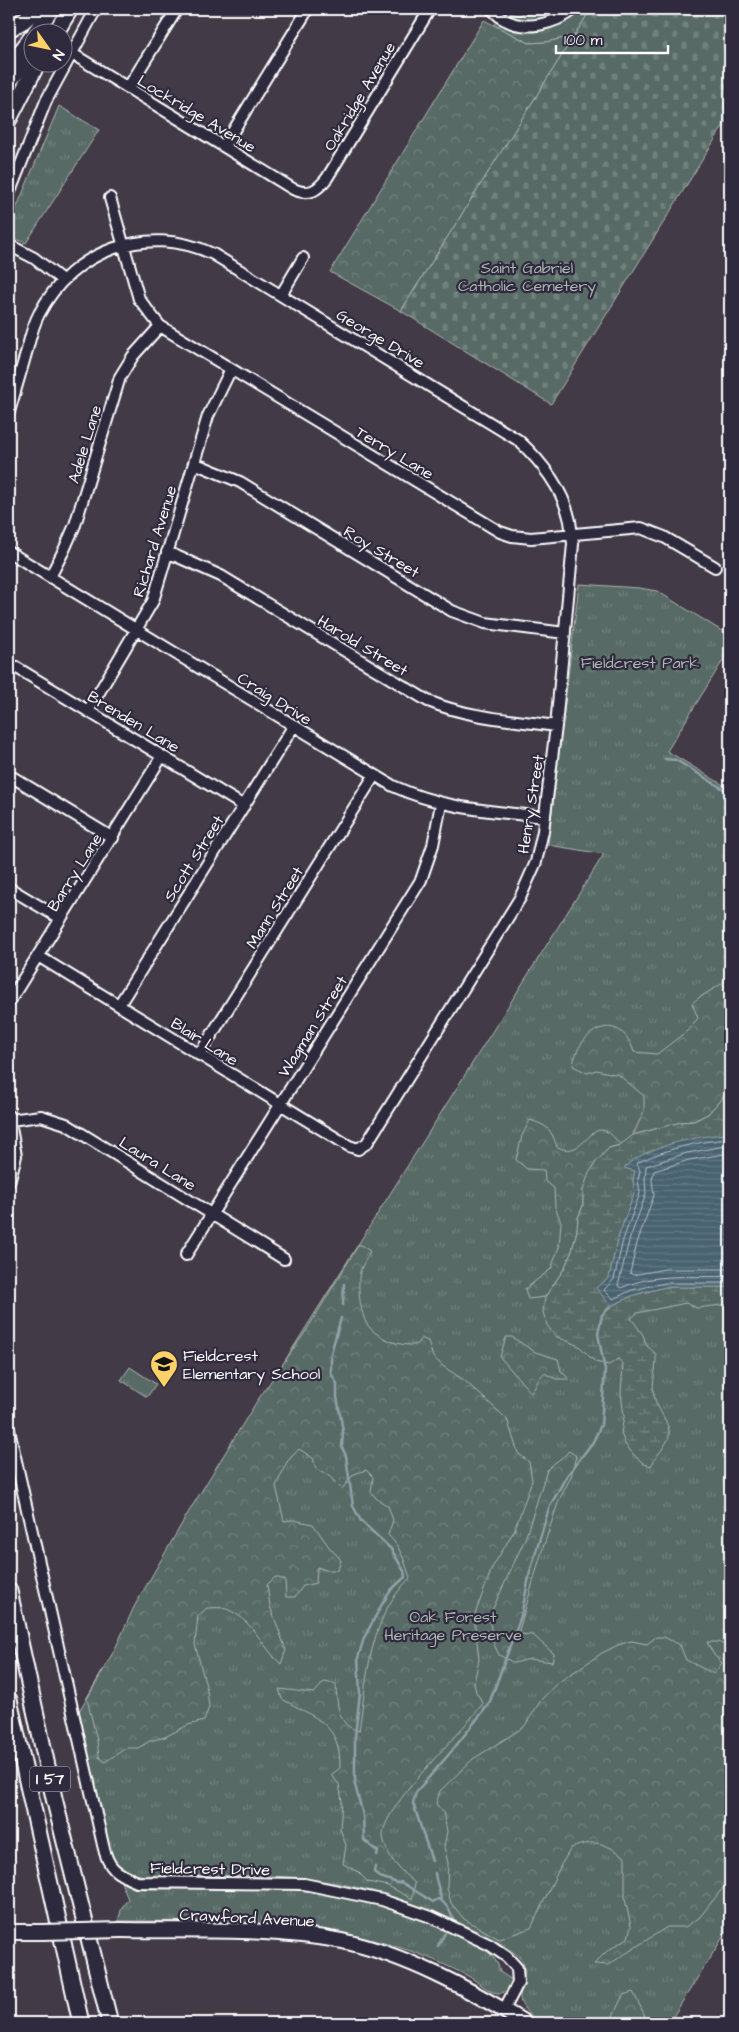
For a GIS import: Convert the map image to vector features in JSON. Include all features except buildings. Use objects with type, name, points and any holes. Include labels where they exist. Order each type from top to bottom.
[{"type":"highway","points":[[9,29],[23,21],[37,9]]},
{"type":"highway","points":[[62,22],[70,9]]},
{"type":"highway","points":[[9,119],[33,72]]},
{"type":"highway","name":"I 57","points":[[9,1591],[54,1798],[110,2023]]},
{"type":"highway","name":"I 57","points":[[9,1700],[79,2020]]},
{"type":"highway","points":[[96,1966],[119,2023]]},
{"type":"main road","points":[[42,22],[52,9]]},
{"type":"main road","points":[[55,22],[65,9]]},
{"type":"main road","points":[[9,67],[22,49]]},
{"type":"main road","points":[[9,82],[22,66]]},
{"type":"main road","name":"Crawford Avenue","points":[[9,1932],[121,1930],[293,1934],[343,1941],[391,1956],[449,1980],[525,2023]]},
{"type":"street","points":[[72,51],[96,9]]},
{"type":"street","points":[[128,88],[176,9]]},
{"type":"street","points":[[224,146],[308,9]]},
{"type":"street","name":"Oakridge Avenue","points":[[309,193],[317,190],[327,178],[430,9]]},
{"type":"street","points":[[493,10],[509,22],[531,25],[557,21],[575,9]]},
{"type":"street","name":"Lockridge Avenue","points":[[72,54],[293,189],[301,193],[309,193]]},
{"type":"street","points":[[9,194],[46,101],[61,72]]},
{"type":"street","name":"Terry Lane","points":[[110,198],[139,299],[160,326],[230,370],[500,532],[512,536],[531,538],[641,528],[664,537],[715,567]]},
{"type":"street","name":"George Drive","points":[[9,412],[38,317],[47,299],[62,280],[87,260],[122,244],[163,240],[202,249],[518,440],[531,452],[549,474],[566,505],[571,533]]},
{"type":"street","points":[[9,245],[42,263],[62,280]]},
{"type":"street","points":[[281,295],[303,258]]},
{"type":"street","name":"Adele Lane","points":[[50,578],[75,525],[120,378],[134,356],[160,326]]},
{"type":"street","name":"Richard Avenue","points":[[88,711],[153,601],[212,406],[230,370]]},
{"type":"street","name":"Roy Street","points":[[194,463],[240,482],[452,611],[485,623],[565,633]]},
{"type":"street","name":"Henry Street","points":[[358,1149],[367,1143],[520,898],[536,862],[545,816],[556,726],[572,560],[573,544],[571,533]]},
{"type":"street","name":"Craig Drive","points":[[9,552],[374,776],[408,793],[456,807],[545,816]]},
{"type":"street","name":"Harold Street","points":[[167,552],[221,576],[428,701],[445,708],[470,714],[556,726]]},
{"type":"street","name":"Brenden Lane","points":[[9,662],[244,806]]},
{"type":"street","name":"Scott Street","points":[[119,1005],[293,727]]},
{"type":"street","name":"Barry Lane","points":[[9,1002],[113,838],[162,756]]},
{"type":"street","points":[[9,775],[113,838]]},
{"type":"street","name":"Mann Street","points":[[200,1055],[374,776]]},
{"type":"street","name":"Wagman Street","points":[[186,1254],[421,880],[431,853],[441,804]]},
{"type":"street","points":[[9,888],[61,919]]},
{"type":"street","name":"Blair Lane","points":[[38,956],[349,1146],[358,1149]]},
{"type":"street","name":"Laura Lane","points":[[9,1118],[34,1116],[60,1122],[284,1259]]},
{"type":"street","points":[[9,1118],[16,1156],[9,1182]]},
{"type":"street","name":"Fieldcrest Drive","points":[[9,1430],[102,1845],[106,1858],[114,1870],[137,1882],[304,1884],[382,1900],[431,1917],[490,1945],[507,1957],[516,1968],[518,1983],[504,2010]]},
{"type":"green space","points":[[535,9],[591,9],[574,36],[546,42],[529,43],[494,25],[502,12],[519,15]]},
{"type":"green space","name":"Saint Gabriel Catholic Cemetery","points":[[591,9],[730,9],[730,115],[551,404],[401,311]]},
{"type":"green space","points":[[484,20],[529,43],[546,42],[574,36],[401,311],[330,272]]},
{"type":"green space","points":[[59,106],[99,130],[26,243],[9,236],[9,226]]},
{"type":"green space","name":"Oak Forest Heritage Preserve","points":[[579,584],[657,591],[730,636],[730,649],[667,751],[730,789],[730,1926],[669,2023],[557,2024],[539,2020],[522,2006],[520,2001],[525,1969],[521,1959],[515,1954],[484,1935],[436,1912],[386,1895],[360,1888],[308,1879],[229,1875],[150,1877],[123,1868],[111,1855],[79,1711],[286,1359],[604,854],[548,845]]},
{"type":"green space","points":[[730,977],[730,1093],[724,1096],[708,1114],[694,1121],[681,1122],[633,1135],[644,1111],[644,1096],[619,1075],[596,1070],[587,1073],[573,1066],[576,1053],[591,1034],[600,1029],[610,1027],[619,1030],[628,1038],[634,1052],[657,1054],[687,1031],[698,1018],[692,1003]]},
{"type":"green space","points":[[730,1093],[730,1134],[722,1135],[625,1168],[635,1171],[633,1180],[635,1191],[618,1238],[609,1278],[611,1306],[634,1295],[665,1287],[730,1287],[730,1304],[697,1308],[686,1303],[637,1313],[631,1318],[643,1335],[647,1346],[656,1354],[654,1396],[669,1431],[666,1443],[651,1466],[644,1464],[634,1455],[625,1444],[621,1433],[624,1417],[621,1393],[623,1364],[618,1359],[609,1365],[595,1362],[579,1346],[555,1336],[547,1325],[543,1312],[545,1297],[564,1269],[572,1251],[578,1218],[583,1206],[583,1190],[589,1173],[596,1162],[609,1148],[620,1145],[633,1135],[681,1122],[694,1121],[708,1114],[724,1096]]},
{"type":"green space","points":[[530,1120],[548,1129],[557,1147],[566,1150],[580,1145],[596,1131],[602,1130],[612,1135],[620,1145],[609,1148],[583,1190],[583,1206],[578,1218],[572,1251],[564,1269],[545,1297],[528,1299],[525,1289],[551,1269],[559,1247],[561,1222],[555,1207],[554,1188],[545,1181],[544,1170],[527,1169],[516,1160],[522,1136]]},
{"type":"green space","points":[[359,1244],[370,1251],[360,1272],[359,1285],[362,1310],[370,1328],[385,1339],[397,1343],[416,1345],[421,1338],[428,1341],[433,1357],[464,1380],[507,1419],[518,1453],[529,1462],[532,1480],[514,1531],[492,1568],[474,1617],[479,1659],[474,1683],[476,1692],[483,1703],[425,1769],[395,1808],[386,1824],[383,1837],[387,1851],[399,1868],[415,1883],[412,1899],[388,1886],[368,1882],[357,1871],[343,1864],[346,1845],[340,1829],[342,1801],[339,1784],[331,1775],[340,1768],[336,1741],[331,1731],[315,1717],[282,1699],[279,1689],[314,1693],[324,1682],[336,1684],[338,1706],[342,1719],[346,1724],[359,1731],[368,1670],[378,1630],[396,1594],[410,1578],[399,1549],[388,1535],[393,1520],[388,1506],[377,1499],[371,1492],[373,1477],[366,1470],[354,1474],[342,1489],[329,1476],[316,1469],[313,1458],[299,1449],[287,1462],[276,1486],[284,1521],[293,1520],[313,1524],[341,1560],[338,1570],[326,1570],[317,1567],[316,1583],[303,1586],[295,1597],[286,1597],[285,1580],[275,1577],[267,1585],[270,1606],[286,1650],[281,1664],[241,1617],[223,1608],[207,1608],[198,1616],[195,1644],[207,1690],[209,1707],[204,1721],[188,1725],[138,1748],[126,1748],[105,1762],[99,1757],[87,1699],[115,1649],[134,1607],[188,1513],[257,1401],[306,1331]]},
{"type":"green space","points":[[506,1337],[512,1337],[535,1352],[558,1359],[561,1371],[569,1379],[556,1379],[544,1373],[531,1393],[500,1357]]},
{"type":"green space","points":[[130,1367],[156,1384],[147,1397],[121,1380]]},
{"type":"green space","points":[[569,1451],[576,1456],[571,1477],[559,1500],[518,1634],[533,1635],[554,1654],[552,1662],[530,1659],[514,1663],[499,1655],[493,1642],[489,1617],[525,1539],[547,1470]]},
{"type":"green space","points":[[656,1637],[664,1637],[680,1645],[686,1660],[714,1674],[722,1663],[714,1655],[707,1642],[719,1642],[730,1649],[730,1879],[699,1918],[685,1927],[667,1927],[608,1965],[594,1964],[607,1951],[628,1938],[631,1926],[625,1899],[625,1857],[605,1845],[593,1843],[571,1848],[531,1928],[499,1939],[464,1919],[451,1903],[447,1888],[448,1863],[444,1847],[447,1831],[443,1812],[436,1804],[440,1791],[473,1759],[524,1727],[541,1700],[556,1684],[602,1653],[618,1645],[631,1641],[647,1644]]},
{"type":"green space","points":[[121,1882],[133,1888],[144,1889],[239,1887],[317,1892],[359,1900],[420,1919],[479,1946],[495,1959],[500,1972],[512,1980],[513,1984],[504,1992],[493,1992],[468,1976],[418,1954],[366,1939],[331,1932],[296,1927],[225,1922],[118,1921],[122,1907],[128,1899]]},
{"type":"green space","points":[[633,1992],[644,2014],[646,2023],[607,2023],[611,2020],[623,1995]]},
{"type":"water","points":[[730,1134],[730,1287],[665,1287],[634,1295],[611,1306],[596,1288],[609,1278],[618,1238],[635,1191],[633,1180],[635,1171],[624,1168],[633,1160],[645,1154],[674,1143],[689,1139]]},
{"type":"waterway","points":[[665,759],[676,760],[730,793]]},
{"type":"waterway","points":[[343,1305],[344,1284]]},
{"type":"waterway","points":[[432,1861],[413,1803],[416,1792],[489,1704],[521,1616],[530,1572],[549,1508],[566,1477],[593,1442],[601,1425],[605,1370],[598,1334],[602,1315],[611,1306]]},
{"type":"waterway","points":[[341,1318],[331,1353],[331,1373],[337,1384],[337,1397],[343,1431],[342,1447],[346,1456],[353,1506],[361,1521],[391,1549],[404,1571],[405,1577],[391,1590],[381,1606],[364,1638],[358,1658],[360,1693],[355,1736],[355,1785],[363,1815],[364,1840],[378,1852],[377,1855]]},
{"type":"waterway","points":[[375,1867],[374,1872],[380,1877],[398,1883],[401,1882],[433,1902],[438,1899],[441,1900]]},
{"type":"waterway","points":[[435,1873],[441,1900],[449,1909],[453,1919]]},
{"type":"waterway","points":[[438,1946],[445,1933]]},
{"type":"place","name":"Fieldcrest Elementary School","points":[[164,1388]]},
{"type":"park label","name":"Fieldcrest Park","points":[[640,662]]}]
